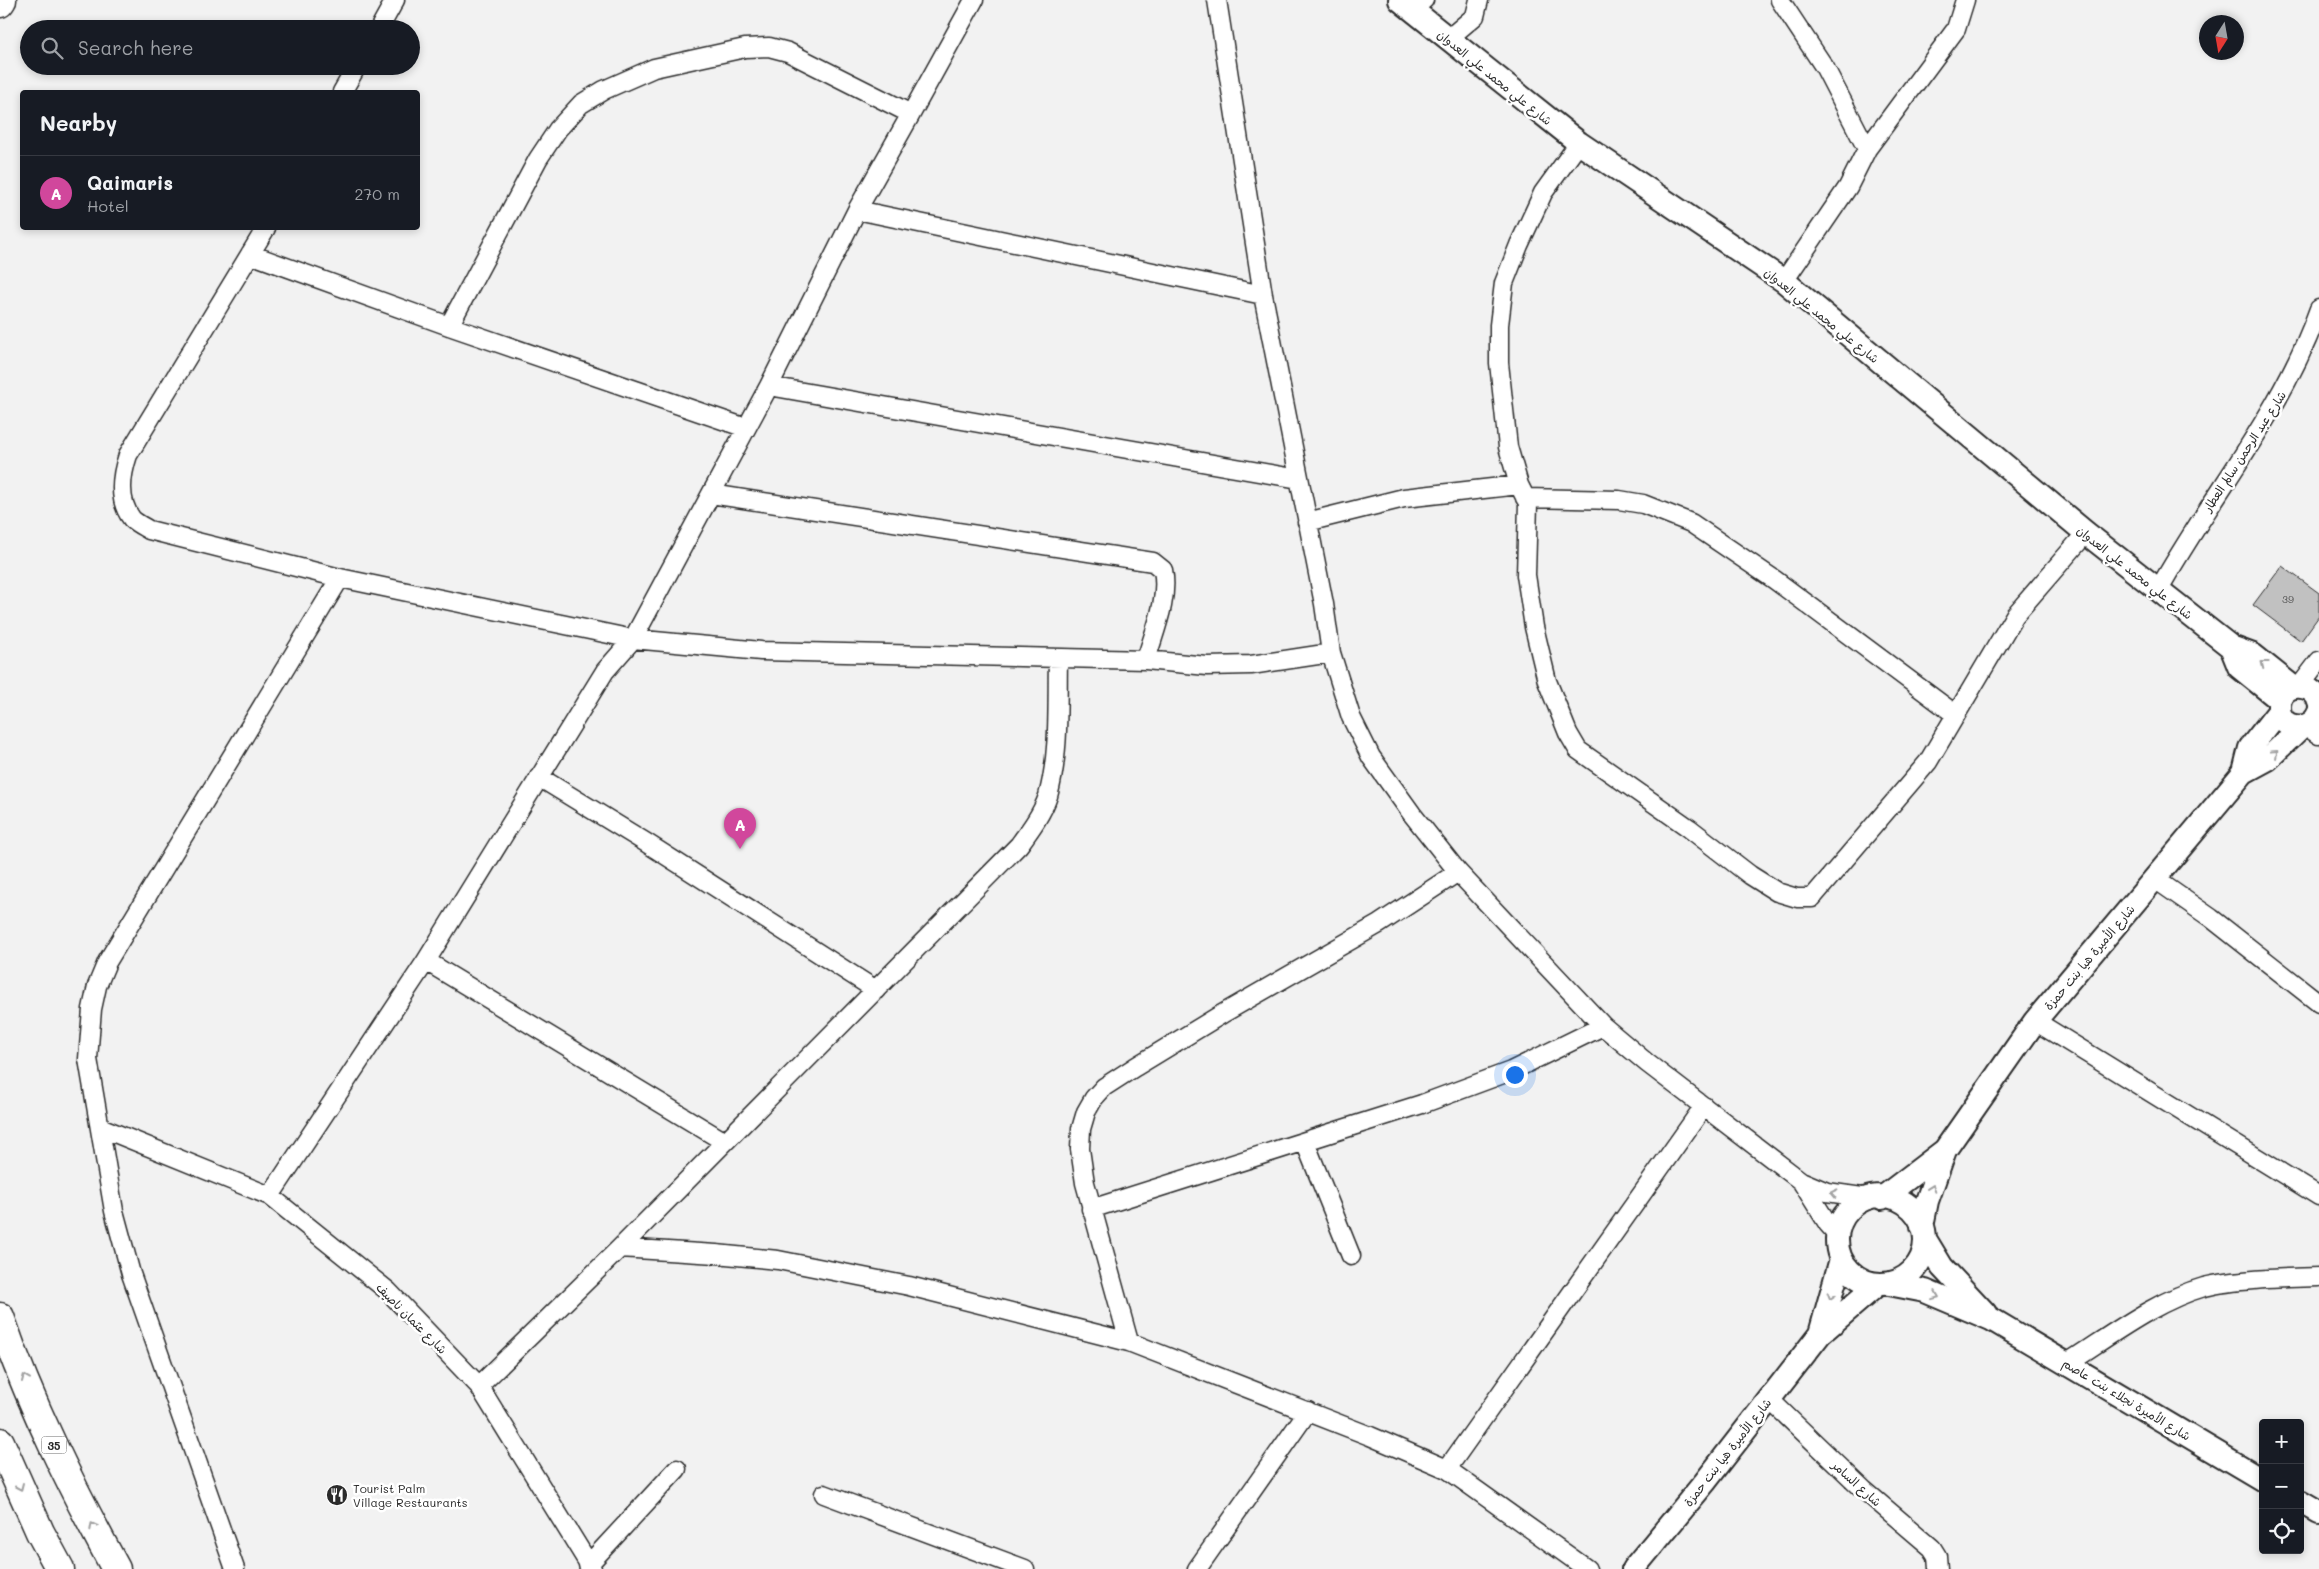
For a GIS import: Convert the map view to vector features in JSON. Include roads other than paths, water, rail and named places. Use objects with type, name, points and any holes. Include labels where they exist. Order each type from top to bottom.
[{"type":"highway","name":"35","points":[[0,1318],[38,1410],[82,1506],[116,1569]]},
{"type":"highway","points":[[0,1442],[40,1532],[60,1569]]},
{"type":"street","points":[[383,20],[395,0]]},
{"type":"street","points":[[270,1196],[426,961],[605,671],[633,639],[769,386],[857,210],[974,0]]},
{"type":"street","points":[[1217,0],[1264,295],[1324,604],[1330,654],[1351,717],[1371,757],[1412,814],[1458,872],[1603,1026],[1646,1063],[1801,1181],[1827,1192],[1895,1199],[1907,1205],[1916,1214],[1924,1233],[1923,1252],[1918,1263],[1906,1276],[1884,1284],[1866,1282],[1856,1277],[1847,1269],[1837,1247],[1837,1234],[1841,1222],[1848,1211],[1857,1203],[1876,1198]]},
{"type":"street","points":[[1448,39],[1474,16],[1479,0]]},
{"type":"street","points":[[1780,0],[1825,68],[1867,149]]},
{"type":"street","points":[[1784,281],[1848,187],[1867,149],[1956,30],[1965,0]]},
{"type":"street","name":"شارع علي محمد علي العدوان","points":[[1411,3],[1448,39],[1579,143],[1784,281],[2086,534],[2231,647],[2253,655],[2305,707]]},
{"type":"street","points":[[449,326],[538,159],[568,117],[581,104],[604,90],[654,68],[745,48],[769,47],[788,52],[910,114]]},
{"type":"street","points":[[343,90],[352,75]]},
{"type":"street","points":[[1579,143],[1543,193],[1504,283],[1499,325],[1499,363],[1508,447],[1522,491],[1528,502],[1526,575],[1534,627],[1547,681],[1568,733],[1578,750],[1689,828],[1750,876],[1777,892],[1797,898],[1812,898],[1928,762],[2015,615],[2086,534]]},
{"type":"street","points":[[857,210],[1264,295]]},
{"type":"street","points":[[265,230],[128,456],[121,482],[124,504],[133,520],[149,530],[340,578],[633,639],[761,651],[1146,660],[1207,666],[1251,665],[1330,654]]},
{"type":"street","points":[[250,254],[449,326],[746,428]]},
{"type":"street","name":"شارع عبد الرحمن سالم العطار","points":[[2159,589],[2187,539],[2234,471],[2277,402],[2298,364],[2319,308]]},
{"type":"street","points":[[769,386],[1299,479]]},
{"type":"street","points":[[1307,522],[1404,498],[1522,491],[1644,504],[1691,523],[1776,580],[1956,715]]},
{"type":"street","points":[[711,494],[1153,562],[1163,570],[1165,580],[1164,596],[1146,660]]},
{"type":"street","points":[[235,1569],[131,1274],[114,1210],[92,1091],[89,1049],[92,1009],[97,986],[107,962],[340,578]]},
{"type":"street","points":[[478,1386],[620,1248],[1019,846],[1034,825],[1047,798],[1054,763],[1058,659]]},
{"type":"street","name":"شارع الأميرة هيا بنت حمزة","points":[[1924,1233],[1927,1201],[1945,1150],[2035,1021],[2244,772],[2250,748],[2305,707],[2319,661]]},
{"type":"street","points":[[539,777],[645,842],[876,990]]},
{"type":"street","points":[[1129,1342],[1091,1210],[1080,1149],[1081,1129],[1086,1112],[1094,1098],[1104,1087],[1222,1014],[1379,924],[1458,872]]},
{"type":"street","points":[[2154,879],[2211,918],[2319,1003]]},
{"type":"street","points":[[426,961],[725,1142]]},
{"type":"street","points":[[2035,1021],[2319,1196]]},
{"type":"street","points":[[1091,1210],[1422,1104],[1511,1071],[1603,1026]]},
{"type":"street","points":[[1447,1470],[1704,1106]]},
{"type":"street","name":"شارع عثمان ناصيف","points":[[100,1128],[270,1196],[388,1291],[478,1386],[590,1567]]},
{"type":"street","points":[[1305,1142],[1351,1256]]},
{"type":"street","name":"شارع الأميرة هيا بنت حمزة","points":[[1876,1198],[1945,1150]]},
{"type":"street","points":[[1801,1181],[1828,1224],[1837,1234]]},
{"type":"street","name":"شارع الأميرة نجلاء بنت عاصم","points":[[1924,1233],[1942,1267],[1991,1319]]},
{"type":"street","points":[[620,1248],[778,1260],[909,1286],[1129,1342],[1308,1411],[1447,1470],[1587,1569]]},
{"type":"street","name":"شارع الأميرة هيا بنت حمزة","points":[[1820,1334],[1841,1259]]},
{"type":"street","points":[[2067,1363],[2167,1301],[2205,1287],[2319,1277]]},
{"type":"street","name":"شارع الأميرة هيا بنت حمزة","points":[[1633,1569],[1705,1482],[1820,1334],[1884,1284]]},
{"type":"street","name":"شارع الأميرة نجلاء بنت عاصم","points":[[1884,1284],[1925,1291],[1991,1319],[2259,1478]]},
{"type":"street","name":"شارع السامر","points":[[1769,1399],[1864,1490],[1932,1548],[1936,1556],[1938,1569]]},
{"type":"street","points":[[1197,1569],[1308,1411]]},
{"type":"street","points":[[590,1567],[677,1469]]},
{"type":"street","points":[[824,1494],[1025,1569]]},
{"type":"street","points":[[2304,1504],[2319,1513]]},
{"type":"place","name":"Qaimaris","points":[[740,849]]},
{"type":"place","name":"Tourist Palm Village Restaurants","points":[[337,1495]]}]
